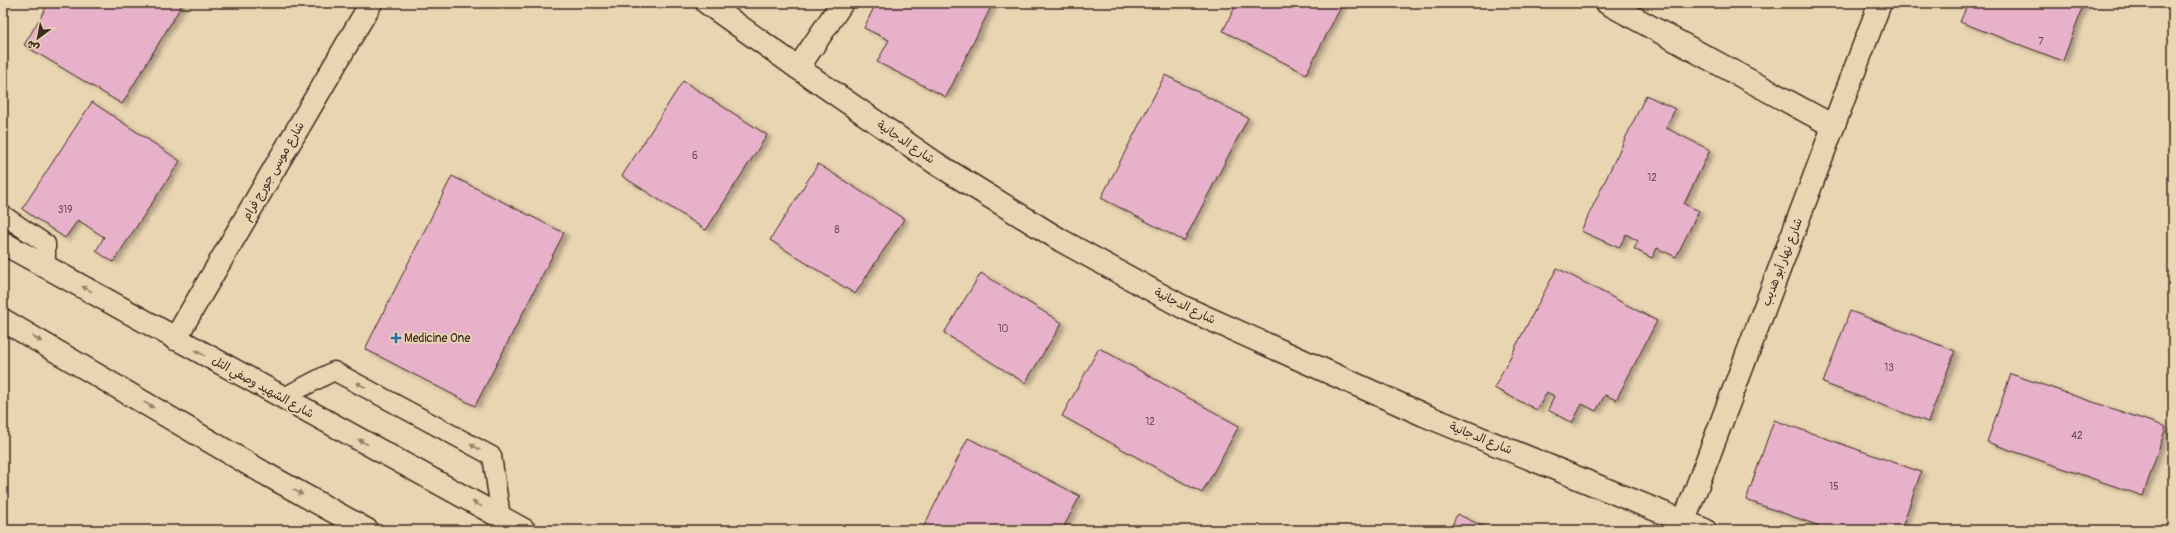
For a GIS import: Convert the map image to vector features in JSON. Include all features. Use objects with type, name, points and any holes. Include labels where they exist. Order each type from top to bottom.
[{"type":"street","name":"شارع موسى جورج فرام","points":[[175,339],[371,3]]},
{"type":"street","name":"شارع الدجانية","points":[[707,3],[798,68],[957,176],[1062,241],[1183,307],[1424,415],[1705,530]]},
{"type":"street","points":[[798,68],[842,3]]},
{"type":"street","points":[[1607,3],[1833,126]]},
{"type":"street","name":"شارع نهار أبو هديب","points":[[1684,521],[1880,3]]},
{"type":"street","name":"شارع الشهيد وصفي التل","points":[[3,243],[524,530]]},
{"type":"street","points":[[3,320],[264,473],[367,530]]},
{"type":"lane","points":[[3,215],[46,244],[46,267]]},
{"type":"lane","points":[[282,398],[334,371],[492,456],[501,517]]},
{"type":"building","points":[[49,3],[183,3],[122,104],[24,45]]},
{"type":"building","points":[[876,3],[993,3],[946,97],[877,62],[889,40],[864,28]]},
{"type":"building","points":[[1237,3],[1343,3],[1306,74],[1223,31]]},
{"type":"building","points":[[1953,3],[2084,3],[2063,61],[1960,22],[1966,8]]},
{"type":"building","points":[[1165,75],[1248,118],[1184,241],[1101,198]]},
{"type":"building","points":[[683,81],[767,135],[706,230],[622,176]]},
{"type":"building","points":[[1646,95],[1675,109],[1666,128],[1710,150],[1684,204],[1699,211],[1676,257],[1657,248],[1652,258],[1634,249],[1638,241],[1626,234],[1619,248],[1581,231]]},
{"type":"building","points":[[92,102],[180,161],[113,262],[96,251],[104,237],[78,220],[65,238],[22,209]]},
{"type":"building","points":[[818,164],[904,219],[855,294],[770,240]]},
{"type":"building","points":[[452,176],[564,233],[475,406],[365,349]]},
{"type":"building","points":[[1557,268],[1657,321],[1616,400],[1605,395],[1596,411],[1582,404],[1572,423],[1548,410],[1554,396],[1547,392],[1537,410],[1494,388]]},
{"type":"building","points":[[981,273],[1062,323],[1025,383],[944,333]]},
{"type":"building","points":[[1850,311],[1955,351],[1928,422],[1823,383]]},
{"type":"building","points":[[1099,348],[1239,426],[1202,493],[1062,416]]},
{"type":"building","points":[[2011,374],[2166,427],[2143,496],[1987,442]]},
{"type":"building","points":[[1774,420],[1921,472],[1901,530],[1831,530],[1746,500]]},
{"type":"building","points":[[968,438],[1080,496],[1062,530],[922,530]]},
{"type":"building","points":[[1457,514],[1491,530],[1450,530]]},
{"type":"place","name":"Medicine One","points":[[396,338]]}]
